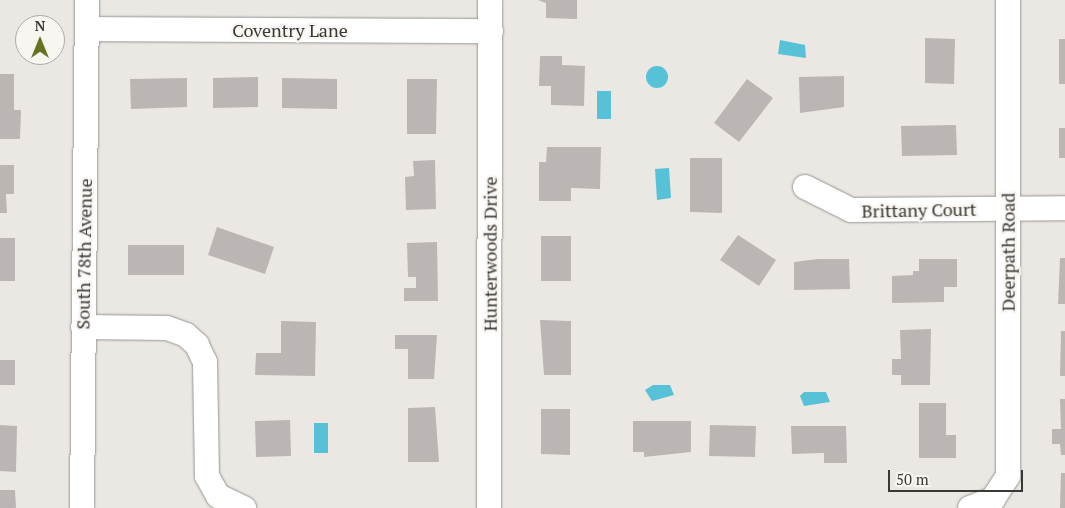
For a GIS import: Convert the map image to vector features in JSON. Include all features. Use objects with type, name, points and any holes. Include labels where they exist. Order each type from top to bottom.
[{"type":"street","name":"South 78th Avenue","points":[[82,508],[88,0]]},
{"type":"street","name":"Hunterwoods Drive","points":[[489,508],[490,0]]},
{"type":"street","name":"Deerpath Road","points":[[970,508],[993,498],[1008,476],[1008,0]]},
{"type":"street","name":"Coventry Lane","points":[[88,29],[491,31]]},
{"type":"street","name":"Brittany Court","points":[[805,187],[852,210],[1065,208]]},
{"type":"street","points":[[83,327],[167,328],[186,334],[197,345],[205,362],[206,476],[218,496],[244,508]]},
{"type":"water","points":[[780,40],[805,45],[806,58],[778,54]]},
{"type":"water","points":[[657,66],[665,69],[668,77],[665,85],[657,88],[649,85],[646,77],[649,69]]},
{"type":"water","points":[[597,91],[611,91],[611,119],[597,119]]},
{"type":"water","points":[[669,168],[671,198],[657,200],[655,169]]},
{"type":"water","points":[[653,385],[670,385],[674,395],[652,401],[645,390]]},
{"type":"water","points":[[804,392],[826,392],[830,402],[804,406],[800,396]]},
{"type":"water","points":[[314,423],[328,423],[328,453],[314,453]]},
{"type":"building","points":[[538,0],[577,0],[577,19],[546,18],[546,3]]},
{"type":"building","points":[[925,38],[955,39],[954,84],[925,83]]},
{"type":"building","points":[[1059,39],[1065,39],[1065,84],[1059,84]]},
{"type":"building","points":[[540,56],[562,56],[562,65],[585,66],[584,106],[551,105],[551,86],[539,86]]},
{"type":"building","points":[[0,74],[14,74],[14,110],[21,110],[20,139],[0,139]]},
{"type":"building","points":[[844,76],[844,107],[800,113],[799,77]]},
{"type":"building","points":[[258,77],[258,107],[213,108],[213,78]]},
{"type":"building","points":[[187,78],[187,107],[131,109],[130,79]]},
{"type":"building","points":[[282,78],[337,79],[337,109],[282,108]]},
{"type":"building","points":[[407,79],[437,79],[436,134],[407,134]]},
{"type":"building","points":[[747,79],[773,98],[739,142],[714,123]]},
{"type":"building","points":[[956,125],[957,155],[902,156],[901,126]]},
{"type":"building","points":[[1059,128],[1065,128],[1065,158],[1059,158]]},
{"type":"building","points":[[547,147],[601,147],[600,189],[571,188],[571,201],[539,201],[539,162],[546,162]]},
{"type":"building","points":[[690,158],[722,158],[722,213],[690,212]]},
{"type":"building","points":[[435,160],[436,209],[406,210],[405,177],[414,176],[413,161]]},
{"type":"building","points":[[0,165],[14,165],[14,194],[6,194],[7,213],[0,213]]},
{"type":"building","points":[[217,227],[274,247],[265,274],[208,255]]},
{"type":"building","points":[[738,235],[776,260],[759,286],[720,260]]},
{"type":"building","points":[[541,236],[571,236],[571,281],[541,281]]},
{"type":"building","points":[[0,238],[15,238],[15,281],[0,281]]},
{"type":"building","points":[[437,242],[438,301],[404,301],[404,288],[416,288],[416,277],[408,277],[407,243]]},
{"type":"building","points":[[128,245],[184,245],[184,275],[128,275]]},
{"type":"building","points":[[1060,258],[1065,258],[1065,304],[1058,304]]},
{"type":"building","points":[[818,259],[849,259],[850,289],[794,290],[794,262]]},
{"type":"building","points":[[919,259],[957,259],[957,287],[944,287],[944,302],[892,303],[892,276],[913,275],[913,271],[919,271]]},
{"type":"building","points":[[540,320],[571,321],[571,375],[544,375]]},
{"type":"building","points":[[281,321],[316,322],[315,376],[255,375],[256,353],[281,353]]},
{"type":"building","points":[[931,329],[930,385],[901,385],[901,375],[892,375],[892,359],[901,359],[900,330]]},
{"type":"building","points":[[1061,331],[1065,331],[1065,376],[1060,376]]},
{"type":"building","points":[[395,335],[437,335],[434,379],[408,379],[408,349],[395,349]]},
{"type":"building","points":[[0,360],[15,360],[15,385],[0,385]]},
{"type":"building","points":[[1060,399],[1065,399],[1065,455],[1061,455],[1060,444],[1052,444],[1052,429],[1061,429]]},
{"type":"building","points":[[919,403],[946,403],[946,435],[956,435],[956,458],[919,458]]},
{"type":"building","points":[[435,407],[439,462],[408,462],[408,408]]},
{"type":"building","points":[[541,409],[570,409],[570,455],[541,454]]},
{"type":"building","points":[[290,420],[291,456],[256,457],[255,421]]},
{"type":"building","points":[[633,421],[691,421],[691,452],[644,457],[644,452],[633,452]]},
{"type":"building","points":[[0,425],[17,426],[16,472],[0,471]]},
{"type":"building","points":[[710,425],[756,426],[755,457],[709,456]]},
{"type":"building","points":[[791,426],[846,426],[847,463],[824,463],[824,453],[792,454]]},
{"type":"building","points":[[1061,473],[1065,473],[1065,508],[1060,508]]},
{"type":"building","points":[[0,490],[15,490],[16,508],[0,508]]}]
